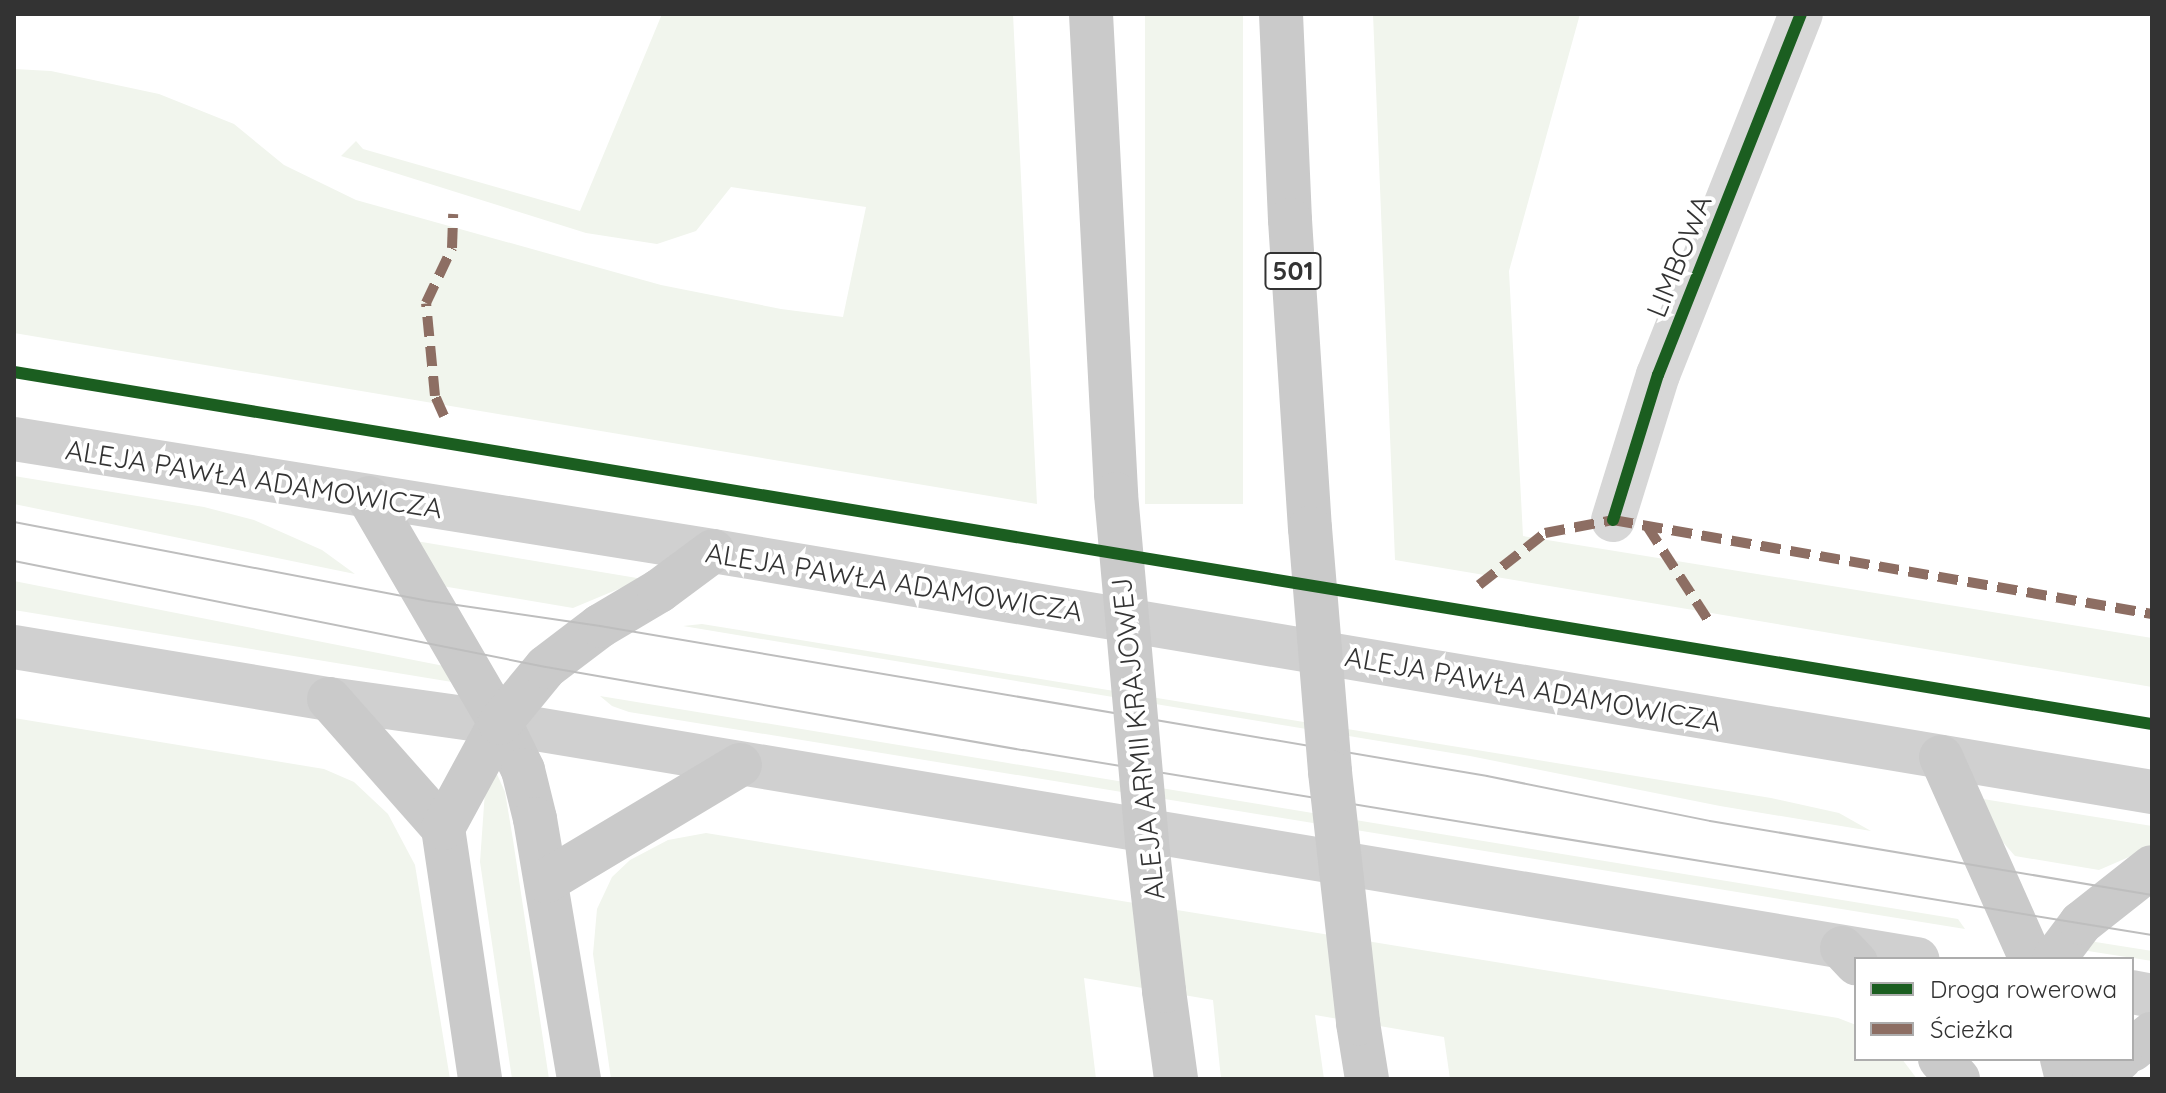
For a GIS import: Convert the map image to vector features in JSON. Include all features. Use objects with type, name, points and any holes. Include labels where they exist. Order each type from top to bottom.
[{"type":"main road","name":"ALEJA ARMII KRAJOWEJ","points":[[1091,14],[1116,494],[1144,815],[1176,1079]]},
{"type":"main road","name":"501","points":[[1281,14],[1290,220],[1310,528],[1330,772],[1367,1079]]},
{"type":"main road","name":"ALEJA PAWŁA ADAMOWICZA","points":[[14,439],[713,551],[2152,792]]},
{"type":"main road","points":[[369,498],[500,723],[523,770],[546,881],[579,1079]]},
{"type":"main road","points":[[443,828],[500,723],[546,667],[600,626],[659,591],[713,551]]},
{"type":"main road","points":[[14,647],[329,699],[500,723],[1849,956],[1872,957]]},
{"type":"main road","points":[[329,699],[443,828],[480,1079]]},
{"type":"main road","points":[[1941,757],[2030,957]]},
{"type":"main road","points":[[546,881],[740,765]]},
{"type":"main road","points":[[2056,957],[2081,923],[2152,867]]},
{"type":"main road","points":[[2134,1048],[2152,1034]]},
{"type":"main road","points":[[1942,1061],[1958,1079]]},
{"type":"main road","points":[[1977,1079],[1988,1061]]},
{"type":"main road","points":[[2094,1079],[2117,1061]]},
{"type":"street","name":"LIMBOWA","points":[[1613,520],[1658,375],[1801,14]]},
{"type":"shaded area","points":[[662,14],[1013,14],[1037,504],[14,333],[14,69],[51,71],[159,94],[234,124],[284,165],[356,200],[661,285],[781,309],[843,317],[866,207],[731,187],[696,231],[657,244],[586,233],[341,156],[356,141],[363,149],[580,211]]},
{"type":"shaded area","points":[[1145,14],[1243,14],[1243,504],[1145,504]]},
{"type":"shaded area","points":[[1373,14],[1580,14],[1509,271],[1523,536],[2152,638],[2152,687],[1395,560]]},
{"type":"shaded area","points":[[14,476],[204,507],[254,520],[322,550],[355,574],[14,504]]},
{"type":"shaded area","points":[[398,538],[640,580],[573,608],[442,586]]},
{"type":"shaded area","points":[[14,581],[444,666],[452,682],[14,610]]},
{"type":"shaded area","points":[[702,624],[1771,798],[1839,813],[1871,831],[1720,806],[1470,756],[683,626]]},
{"type":"shaded area","points":[[600,696],[1958,919],[1965,929],[629,712],[612,706]]},
{"type":"shaded area","points":[[14,718],[324,769],[354,782],[388,814],[415,865],[450,1079],[14,1079]]},
{"type":"shaded area","points":[[496,772],[505,792],[549,1079],[512,1079],[480,862],[485,791]]},
{"type":"shaded area","points":[[1983,799],[2152,826],[2152,847],[2099,870],[2015,856],[1987,824]]},
{"type":"shaded area","points":[[706,833],[1838,1018],[1854,1024],[1854,1061],[1904,1061],[1917,1079],[1450,1079],[1444,1037],[1315,1015],[1324,1079],[1221,1079],[1213,1000],[1084,978],[1096,1079],[611,1079],[593,954],[597,909],[612,877],[630,860],[668,840]]},
{"type":"shaded area","points":[[2083,940],[2152,952],[2151,961],[2081,950]]},
{"type":"tram line","points":[[14,522],[429,601],[600,626],[1487,776],[1710,821],[2152,895]]},
{"type":"tram line","points":[[14,561],[546,667],[1023,750],[2152,935]]},
{"type":"marked path","points":[[444,416],[435,396],[426,303],[452,248],[453,214]]},
{"type":"marked path","points":[[1479,585],[1545,533],[1613,520],[2152,614]]},
{"type":"marked path","points":[[1647,526],[1710,623]]},
{"type":"cycle path","points":[[1613,520],[1658,375],[1801,14]]},
{"type":"cycle path","points":[[14,372],[2152,724]]}]
